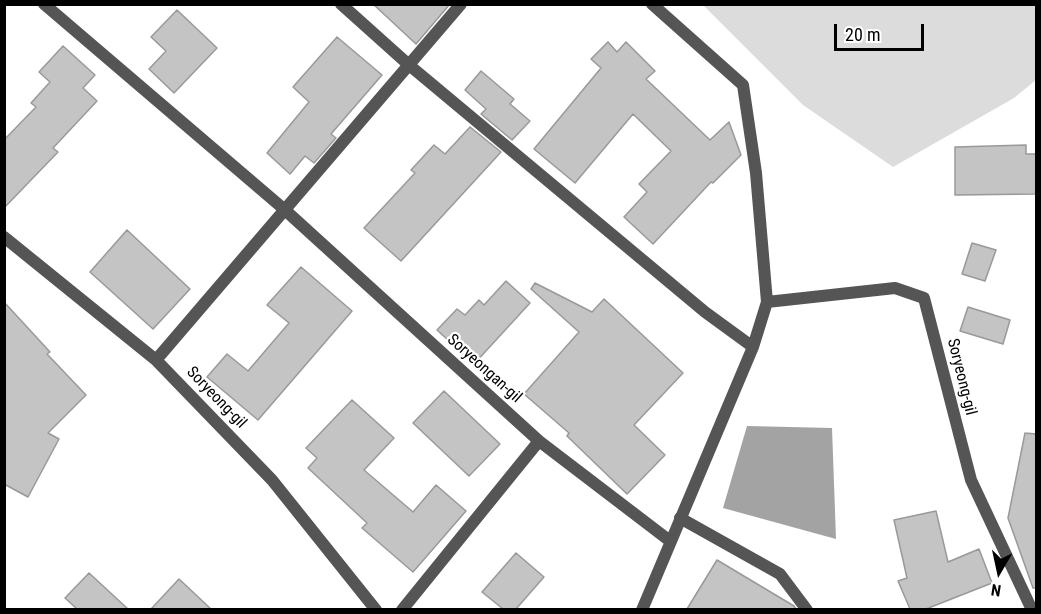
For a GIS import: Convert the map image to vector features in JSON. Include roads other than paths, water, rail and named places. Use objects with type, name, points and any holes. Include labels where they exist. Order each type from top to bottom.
[{"type":"street","name":"Soryeongan-gil","points":[[44,4],[285,210],[539,441],[670,541]]},
{"type":"street","points":[[341,4],[409,65],[705,312],[753,347]]},
{"type":"street","points":[[156,360],[461,4]]},
{"type":"street","points":[[642,609],[753,347],[767,302],[756,173],[743,85],[652,4]]},
{"type":"street","name":"Soryeong-gil","points":[[4,237],[156,360],[272,480],[372,608]]},
{"type":"street","name":"Soryeong-gil","points":[[767,302],[895,288],[924,298],[971,480],[1032,609]]},
{"type":"street","points":[[402,609],[539,441]]},
{"type":"street","points":[[680,518],[780,574],[807,609]]}]
